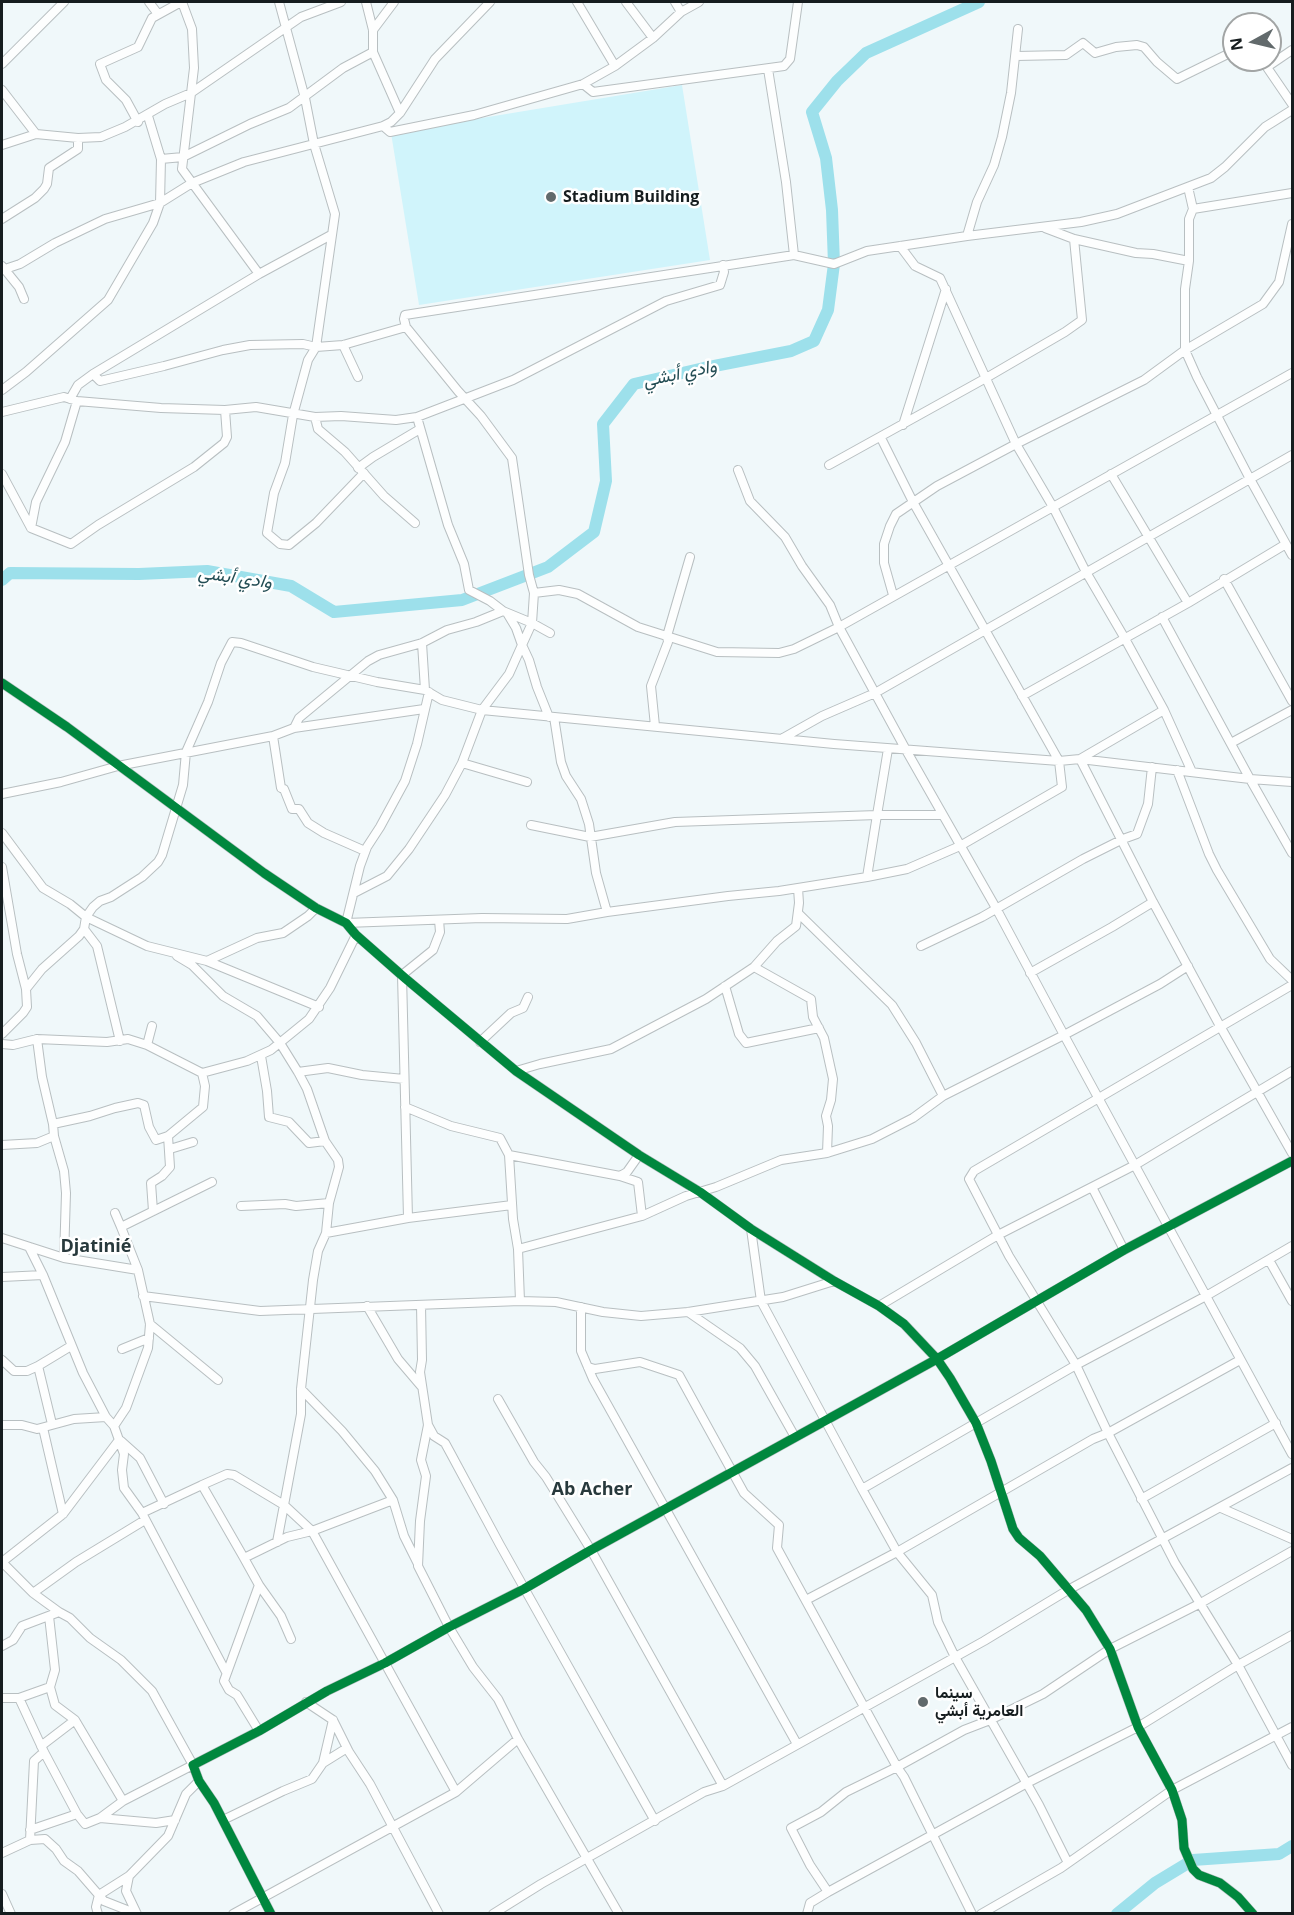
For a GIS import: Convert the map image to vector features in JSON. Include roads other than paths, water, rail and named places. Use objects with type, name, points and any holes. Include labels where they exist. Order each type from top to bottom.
[{"type":"street","points":[[2,64],[64,2]]},
{"type":"street","points":[[149,2],[158,14]]},
{"type":"street","points":[[138,122],[126,100],[106,80],[100,64],[138,47],[150,21],[158,14],[182,2],[192,29],[194,68],[182,169],[259,274]]},
{"type":"street","points":[[279,2],[305,98],[314,144],[335,214],[315,347],[308,360],[293,415],[285,463],[274,493],[267,533],[274,542],[289,545],[297,540],[373,457],[420,429]]},
{"type":"street","points":[[2,145],[36,134],[78,138],[101,137],[138,122],[165,104],[191,93],[301,17],[341,2]]},
{"type":"street","points":[[366,2],[373,30],[373,52],[399,113]]},
{"type":"street","points":[[373,30],[394,2]]},
{"type":"street","points":[[24,299],[19,287],[3,268],[20,264],[55,243],[105,219],[160,203],[192,183],[244,162],[391,122],[435,59],[463,33],[490,2]]},
{"type":"street","points":[[577,2],[615,66]]},
{"type":"street","points":[[626,2],[653,38]]},
{"type":"street","points":[[675,2],[681,12]]},
{"type":"street","points":[[383,126],[390,132],[474,115],[583,84],[615,66],[653,38],[681,12],[699,2]]},
{"type":"street","points":[[583,84],[594,92],[784,66],[789,63],[798,2]]},
{"type":"street","points":[[966,236],[977,202],[994,165],[1011,93],[1018,29]]},
{"type":"street","points":[[1016,56],[1066,55],[1083,43],[1095,53],[1116,47],[1137,45],[1143,46],[1163,68],[1177,79],[1222,57]]},
{"type":"street","points":[[161,159],[183,157],[250,123],[289,108],[343,68],[373,52]]},
{"type":"street","points":[[768,69],[786,182],[794,255]]},
{"type":"street","points":[[1270,72],[1293,104]]},
{"type":"street","points":[[3,94],[36,134]]},
{"type":"street","points":[[354,893],[387,876],[433,815],[462,763],[482,710],[509,674],[532,622],[534,593],[529,575],[512,458],[406,327],[404,317],[407,314],[794,255],[834,264],[867,251],[966,236],[1044,228],[1117,214],[1211,178],[1265,127],[1293,110]]},
{"type":"street","points":[[2,390],[26,372],[108,300],[153,223],[160,203],[161,159],[147,116]]},
{"type":"street","points":[[2,219],[35,198],[44,189],[49,168],[78,149],[78,138]]},
{"type":"street","points":[[1188,187],[1192,209],[1189,219],[1189,261],[1185,289],[1185,350],[1250,479],[1293,555]]},
{"type":"street","points":[[1192,209],[1293,193]]},
{"type":"street","points":[[893,595],[884,563],[884,544],[896,514],[937,486],[1144,380],[1185,350],[1263,304],[1279,282],[1293,224]]},
{"type":"street","points":[[1044,228],[1074,239],[1136,253],[1189,261]]},
{"type":"street","points":[[31,528],[36,502],[65,442],[78,385],[259,274],[331,235]]},
{"type":"street","points":[[830,465],[986,378],[1082,320],[1074,239]]},
{"type":"street","points":[[900,246],[915,266],[940,278],[1016,444],[1164,710],[1192,772]]},
{"type":"street","points":[[2,412],[64,397],[74,400],[161,408],[225,410],[256,407],[315,417],[341,416],[396,420],[417,417],[513,380],[666,301],[720,285],[724,272],[723,265]]},
{"type":"street","points":[[903,425],[946,289]]},
{"type":"street","points":[[93,374],[100,381],[250,345],[303,344],[315,347],[343,345],[406,327]]},
{"type":"street","points":[[343,345],[358,376]]},
{"type":"street","points":[[534,593],[543,590],[578,594],[638,627],[717,652],[768,654],[794,649],[839,627],[1293,373]]},
{"type":"street","points":[[3,479],[31,528],[67,543],[75,542],[98,525],[194,467],[224,443],[227,437],[225,410]]},
{"type":"street","points":[[315,417],[318,429],[345,452],[390,501],[415,523]]},
{"type":"street","points":[[417,417],[448,525],[464,564],[469,590],[505,612],[532,622],[550,633]]},
{"type":"street","points":[[346,923],[482,918],[567,919],[867,877],[907,868],[960,846],[1062,787],[1059,761],[880,438]]},
{"type":"street","points":[[782,739],[822,716],[875,693],[1293,455]]},
{"type":"street","points":[[738,470],[750,501],[785,537],[802,566],[830,604],[839,627],[941,816],[996,908],[1293,1454]]},
{"type":"street","points":[[1111,474],[1188,603]]},
{"type":"street","points":[[1022,696],[1161,616],[1188,603],[1224,579],[1286,544]]},
{"type":"street","points":[[655,726],[651,686],[668,642],[667,636],[690,557]]},
{"type":"street","points":[[1224,579],[1293,701]]},
{"type":"street","points":[[294,728],[299,718],[368,661],[379,655],[422,643],[447,630],[505,612]]},
{"type":"street","points":[[505,612],[516,628],[537,687],[552,717],[562,768],[581,799],[589,824],[597,873],[607,912]]},
{"type":"street","points":[[1161,616],[1293,853]]},
{"type":"street","points":[[26,989],[42,969],[64,951],[84,929],[86,917],[100,901],[111,897],[142,877],[158,862],[183,785],[186,752],[208,702],[221,663],[232,642],[236,641],[290,660],[427,691],[442,700],[482,710],[888,749],[1059,761],[1080,759],[1293,782]]},
{"type":"street","points":[[346,923],[365,851],[405,781],[417,744],[427,691],[422,643]]},
{"type":"street","points":[[2,683],[67,727],[264,873],[316,908],[346,923],[356,935],[516,1071],[639,1155],[700,1192],[751,1229],[879,1306],[904,1324],[937,1359],[976,1423],[1002,1492],[1013,1529],[1040,1556],[1099,1628],[1110,1649],[1138,1727],[1172,1790],[1182,1820],[1184,1848],[1193,1869],[1199,1875],[1221,1882],[1253,1914]]},
{"type":"street","points":[[2,794],[61,782],[118,766],[273,736],[294,728],[424,709]]},
{"type":"street","points":[[1080,759],[1164,710]]},
{"type":"street","points":[[1231,743],[1293,710]]},
{"type":"street","points":[[273,736],[281,788],[284,789],[292,809],[299,809],[308,823],[324,833],[365,851]]},
{"type":"street","points":[[867,877],[888,749]]},
{"type":"street","points":[[1080,759],[1220,1026],[1293,1153]]},
{"type":"street","points":[[462,763],[527,782]]},
{"type":"street","points":[[921,946],[1123,839],[1137,834],[1151,788],[1152,767]]},
{"type":"street","points":[[1177,770],[1217,870],[1270,959],[1293,980]]},
{"type":"street","points":[[531,825],[590,837],[675,822],[877,815],[941,816]]},
{"type":"street","points":[[2,833],[43,888],[70,904],[86,917],[147,946],[207,961],[319,1007]]},
{"type":"street","points":[[2,867],[3,884],[26,989],[27,1007],[2,1034]]},
{"type":"street","points":[[516,1071],[611,1049],[690,1008],[754,967],[777,941],[796,926],[798,888]]},
{"type":"street","points":[[1030,973],[1153,902]]},
{"type":"street","points":[[207,961],[256,938],[283,933],[316,908]]},
{"type":"street","points":[[798,914],[892,1005],[916,1043],[943,1096]]},
{"type":"street","points":[[402,975],[433,950],[440,932],[440,920]]},
{"type":"street","points":[[84,929],[97,946],[120,1041]]},
{"type":"street","points":[[2,1044],[12,1045],[37,1040],[120,1041],[128,1039],[147,1045],[202,1073],[261,1056],[309,1020],[319,1007],[356,935]]},
{"type":"street","points":[[170,951],[192,965],[223,996],[257,1016],[280,1043],[307,1089],[325,1142],[338,1160],[339,1167],[329,1203],[326,1233],[318,1251],[301,1389],[300,1424],[277,1542]]},
{"type":"street","points":[[518,1249],[642,1216],[686,1196],[781,1160],[826,1153],[872,1139],[913,1118],[943,1096],[1064,1035],[1160,984],[1188,966]]},
{"type":"street","points":[[754,967],[811,999],[813,1017],[824,1038],[833,1079],[831,1100],[826,1116],[828,1126],[826,1153]]},
{"type":"street","points":[[402,975],[408,1218]]},
{"type":"street","points":[[1293,985],[974,1171],[969,1179],[1036,1302],[1076,1365],[1162,1540],[1238,1665],[1293,1766]]},
{"type":"street","points":[[724,986],[739,1034],[746,1043],[819,1028]]},
{"type":"street","points":[[480,1042],[511,1013],[523,1008],[528,998]]},
{"type":"street","points":[[147,1045],[152,1026]]},
{"type":"street","points":[[37,1040],[54,1136],[64,1172],[66,1193],[64,1258]]},
{"type":"street","points":[[261,1056],[269,1117],[289,1122],[309,1143],[325,1142]]},
{"type":"street","points":[[298,1072],[328,1068],[362,1075],[404,1079]]},
{"type":"street","points":[[879,1306],[999,1235],[1135,1165],[1293,1071]]},
{"type":"street","points":[[53,1124],[138,1103],[144,1105],[149,1127],[156,1140],[168,1136],[203,1107],[205,1086],[202,1073]]},
{"type":"street","points":[[405,1107],[451,1126],[500,1138],[509,1155],[518,1249],[520,1301]]},
{"type":"street","points":[[2,1145],[38,1143],[54,1136]]},
{"type":"street","points":[[153,1211],[151,1183],[170,1167],[168,1136]]},
{"type":"street","points":[[170,1149],[194,1142]]},
{"type":"street","points":[[509,1155],[620,1176],[638,1182],[642,1216]]},
{"type":"street","points":[[620,1176],[627,1172],[639,1155]]},
{"type":"street","points":[[19,1698],[77,1814],[85,1824],[100,1818],[123,1801],[259,1731],[306,1702],[386,1663],[449,1627],[524,1589],[937,1359],[1124,1250],[1293,1161]]},
{"type":"street","points":[[121,1227],[212,1182]]},
{"type":"street","points":[[1092,1188],[1124,1250]]},
{"type":"street","points":[[241,1206],[285,1204],[296,1206],[329,1203]]},
{"type":"street","points":[[326,1233],[408,1218],[512,1205]]},
{"type":"street","points":[[114,1426],[126,1408],[148,1348],[150,1324],[138,1270],[115,1213]]},
{"type":"street","points":[[751,1229],[761,1301],[897,1552],[932,1595],[938,1622],[955,1657],[1027,1783],[1068,1863]]},
{"type":"street","points":[[2,1238],[64,1258],[138,1270]]},
{"type":"street","points":[[29,1246],[83,1373],[106,1417],[114,1426],[124,1454],[122,1470],[124,1488],[144,1517],[226,1672]]},
{"type":"street","points":[[862,1489],[1076,1365],[1206,1296],[1293,1246]]},
{"type":"street","points":[[1269,1260],[1293,1302]]},
{"type":"street","points":[[2,1277],[43,1275]]},
{"type":"street","points":[[143,1296],[260,1311],[311,1310],[367,1305],[556,1302],[603,1312],[640,1316],[688,1312],[761,1301],[783,1297],[834,1281]]},
{"type":"street","points":[[367,1305],[398,1359],[421,1386]]},
{"type":"street","points":[[421,1305],[421,1386],[428,1425],[434,1436],[448,1448],[524,1589],[655,1821]]},
{"type":"street","points":[[581,1306],[581,1351],[588,1368],[797,1744]]},
{"type":"street","points":[[688,1312],[740,1348],[755,1366],[795,1437]]},
{"type":"street","points":[[150,1324],[218,1380]]},
{"type":"street","points":[[122,1349],[149,1338]]},
{"type":"street","points":[[2,1360],[14,1371],[27,1371],[71,1346]]},
{"type":"street","points":[[806,1600],[897,1552],[1093,1439],[1108,1433],[1240,1360]]},
{"type":"street","points":[[588,1368],[640,1362],[678,1375],[744,1493],[779,1525],[777,1548],[904,1778],[972,1914]]},
{"type":"street","points":[[38,1366],[52,1424]]},
{"type":"street","points":[[301,1389],[356,1446],[393,1500],[404,1536],[449,1627],[473,1667],[498,1699],[518,1739],[619,1914]]},
{"type":"street","points":[[498,1399],[534,1462],[546,1477],[591,1550],[723,1786]]},
{"type":"street","points":[[2,1425],[22,1425],[37,1429],[74,1419],[106,1417]]},
{"type":"street","points":[[1141,1499],[1276,1424]]},
{"type":"street","points":[[418,1566],[420,1521],[426,1476],[421,1460],[428,1425]]},
{"type":"street","points":[[43,1428],[63,1514]]},
{"type":"street","points":[[119,1440],[140,1458],[164,1504]]},
{"type":"street","points":[[119,1440],[63,1514],[3,1565],[33,1593],[70,1618],[90,1638],[121,1660],[152,1691],[272,1914]]},
{"type":"street","points":[[493,1914],[704,1792],[723,1786],[955,1657],[1068,1590],[1293,1468]]},
{"type":"street","points":[[33,1593],[164,1504],[227,1474],[234,1475],[284,1505],[312,1531],[456,1792]]},
{"type":"street","points":[[202,1485],[259,1585],[281,1617],[291,1639]]},
{"type":"street","points":[[244,1558],[287,1537],[312,1531],[393,1500]]},
{"type":"street","points":[[1221,1508],[1293,1539]]},
{"type":"street","points":[[828,1892],[810,1865],[791,1828],[821,1812],[846,1792],[964,1730],[1043,1694],[1110,1649],[1199,1604],[1293,1551]]},
{"type":"street","points":[[259,1585],[224,1681],[229,1690],[237,1695],[259,1731]]},
{"type":"street","points":[[2,1647],[13,1640],[22,1626],[59,1612]]},
{"type":"street","points":[[49,1616],[56,1670],[50,1687],[55,1704],[75,1720],[123,1801]]},
{"type":"street","points":[[807,1914],[810,1903],[828,1892],[1027,1783],[1138,1727],[1238,1665],[1293,1635]]},
{"type":"street","points":[[2,1698],[19,1698],[50,1687]]},
{"type":"street","points":[[306,1702],[333,1720],[439,1914]]},
{"type":"street","points":[[30,1840],[34,1761],[43,1749],[75,1720]]},
{"type":"street","points":[[324,1763],[333,1720]]},
{"type":"street","points":[[981,1914],[1068,1863],[1172,1790],[1293,1727]]},
{"type":"street","points":[[233,1914],[456,1792],[518,1739]]},
{"type":"street","points":[[223,1820],[312,1779],[324,1763],[347,1748]]},
{"type":"street","points":[[98,1914],[96,1907],[99,1895],[129,1876],[168,1836],[186,1794],[199,1781]]},
{"type":"street","points":[[30,1830],[77,1814]]},
{"type":"street","points":[[100,1818],[156,1823],[175,1820]]},
{"type":"street","points":[[2,1853],[30,1840],[45,1839],[56,1849],[64,1862],[78,1871],[104,1901],[136,1913]]},
{"type":"street","points":[[129,1876],[126,1891],[136,1913]]},
{"type":"street","points":[[2,1894],[11,1914]]},
{"type":"waterway","name":"وادي أبشي","points":[[2,580],[10,573],[139,574],[207,571],[291,586],[334,612],[462,600],[548,567],[594,532],[606,481],[603,424],[634,384],[791,351],[814,341],[828,310],[834,264],[832,210],[826,158],[812,112],[837,81],[866,53],[979,2]]},
{"type":"waterway","points":[[1117,1914],[1155,1883],[1193,1860],[1279,1854],[1292,1846]]},
{"type":"place","name":"Stadium Building","points":[[551,197]]},
{"type":"place","name":"سينما العامرية أبشي","points":[[923,1702]]},
{"type":"district","name":"Djatinié","points":[[96,1247]]},
{"type":"district","name":"Ab Acher","points":[[592,1490]]}]
